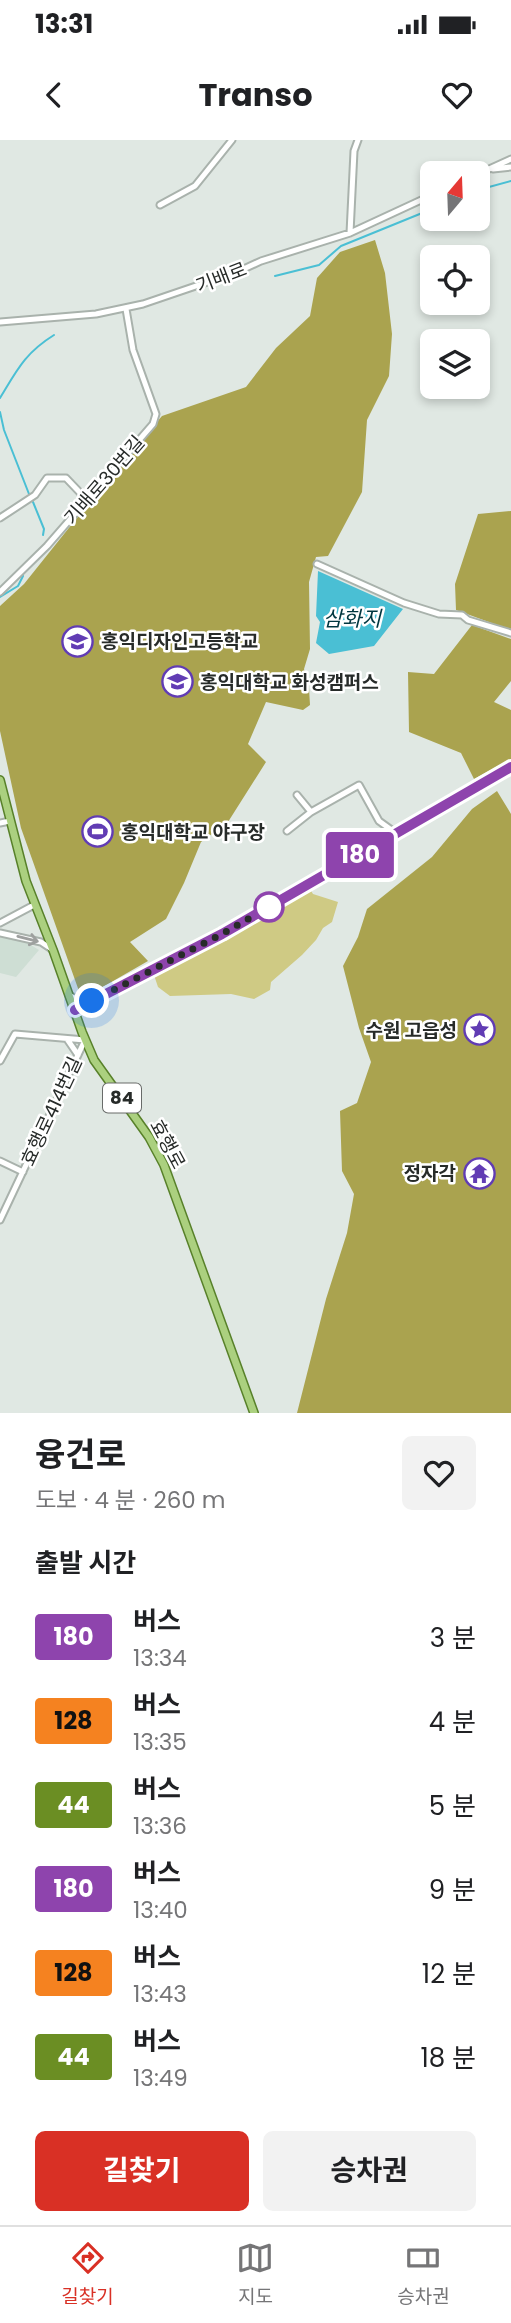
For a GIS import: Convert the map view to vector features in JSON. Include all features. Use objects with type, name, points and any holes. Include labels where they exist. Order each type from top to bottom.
[{"type":"main road","name":"효행로","points":[[0,780],[26,881],[85,1040],[94,1060],[149,1137],[164,1165],[254,1413]]},
{"type":"street","points":[[160,205],[195,186],[232,140]]},
{"type":"street","points":[[350,233],[354,151],[358,140]]},
{"type":"street","points":[[490,169],[511,159]]},
{"type":"street","points":[[490,170],[511,167]]},
{"type":"street","name":"기배로","points":[[0,323],[126,309],[350,233],[420,201]]},
{"type":"street","name":"기배로30번길","points":[[0,592],[47,546],[153,424],[156,414],[133,350],[126,309]]},
{"type":"street","points":[[0,518],[35,495],[47,478],[66,478],[87,500]]},
{"type":"street","points":[[317,564],[404,603],[439,614],[462,615],[468,620],[511,633]]},
{"type":"street","points":[[75,1010],[222,934],[511,767]]},
{"type":"street","points":[[287,831],[311,812],[359,785],[379,821],[397,834]]},
{"type":"street","points":[[297,795],[311,812]]},
{"type":"street","points":[[0,823],[10,821]]},
{"type":"street","points":[[0,923],[34,905]]},
{"type":"street","points":[[0,933],[41,942],[53,950]]},
{"type":"street","points":[[69,995],[78,1000],[92,1001]]},
{"type":"street","points":[[0,1061],[15,1034],[85,1040]]},
{"type":"street","points":[[67,1038],[78,1055]]},
{"type":"street","name":"효행로414번길","points":[[0,1220],[85,1040]]},
{"type":"street","points":[[0,1161],[23,1172]]},
{"type":"shaded area","points":[[375,240],[385,273],[392,334],[389,376],[367,420],[362,492],[328,556],[316,557],[309,582],[310,649],[304,669],[310,705],[303,710],[266,702],[248,744],[266,762],[228,822],[201,842],[166,919],[130,942],[148,961],[101,988],[80,994],[21,828],[0,731],[0,606],[24,584],[162,416],[246,387],[276,348],[310,316],[317,278],[340,252]]},
{"type":"shaded area","points":[[511,511],[511,630],[456,610],[455,584],[478,514]]},
{"type":"shaded area","points":[[472,625],[511,639],[511,681],[494,702],[511,710],[511,759],[474,779],[461,753],[409,732],[408,672],[434,674]]},
{"type":"shaded area","points":[[497,791],[511,814],[511,1413],[297,1413],[326,1299],[347,1233],[354,1194],[342,1171],[340,1111],[357,1103],[371,1062],[343,966],[358,937],[367,909],[432,857],[472,809]]},
{"type":"shaded area","points":[[310,889],[313,894],[338,902],[332,922],[323,928],[302,955],[271,982],[270,990],[254,999],[231,994],[170,996],[158,987],[154,975]]},
{"type":"shaded area","points":[[0,936],[26,942],[39,950],[16,977],[0,973]]},
{"type":"water","name":"삼화지","points":[[318,571],[403,609],[374,646],[329,654],[316,643],[320,622],[316,616]]},
{"type":"waterway","points":[[490,187],[511,181]]},
{"type":"waterway","points":[[275,276],[319,265],[341,246],[420,214]]},
{"type":"waterway","points":[[0,398],[29,355],[54,335]]},
{"type":"waterway","points":[[0,412],[4,430],[29,494]]},
{"type":"waterway","points":[[33,502],[44,529],[43,535]]},
{"type":"waterway","points":[[0,597],[18,586],[23,576]]},
{"type":"bus line","name":"180","points":[[75,1010],[222,934],[511,767]]},
{"type":"place","name":"홍익디자인고등학교","points":[[78,641]]},
{"type":"place","name":"홍익대학교 화성캠퍼스","points":[[177,682]]},
{"type":"place","name":"홍익대학교 야구장","points":[[98,832]]},
{"type":"place","name":"수원 고읍성","points":[[480,1030]]},
{"type":"place","name":"정자각","points":[[479,1173]]},
{"type":"route","points":[[92,1001],[269,907]]}]
